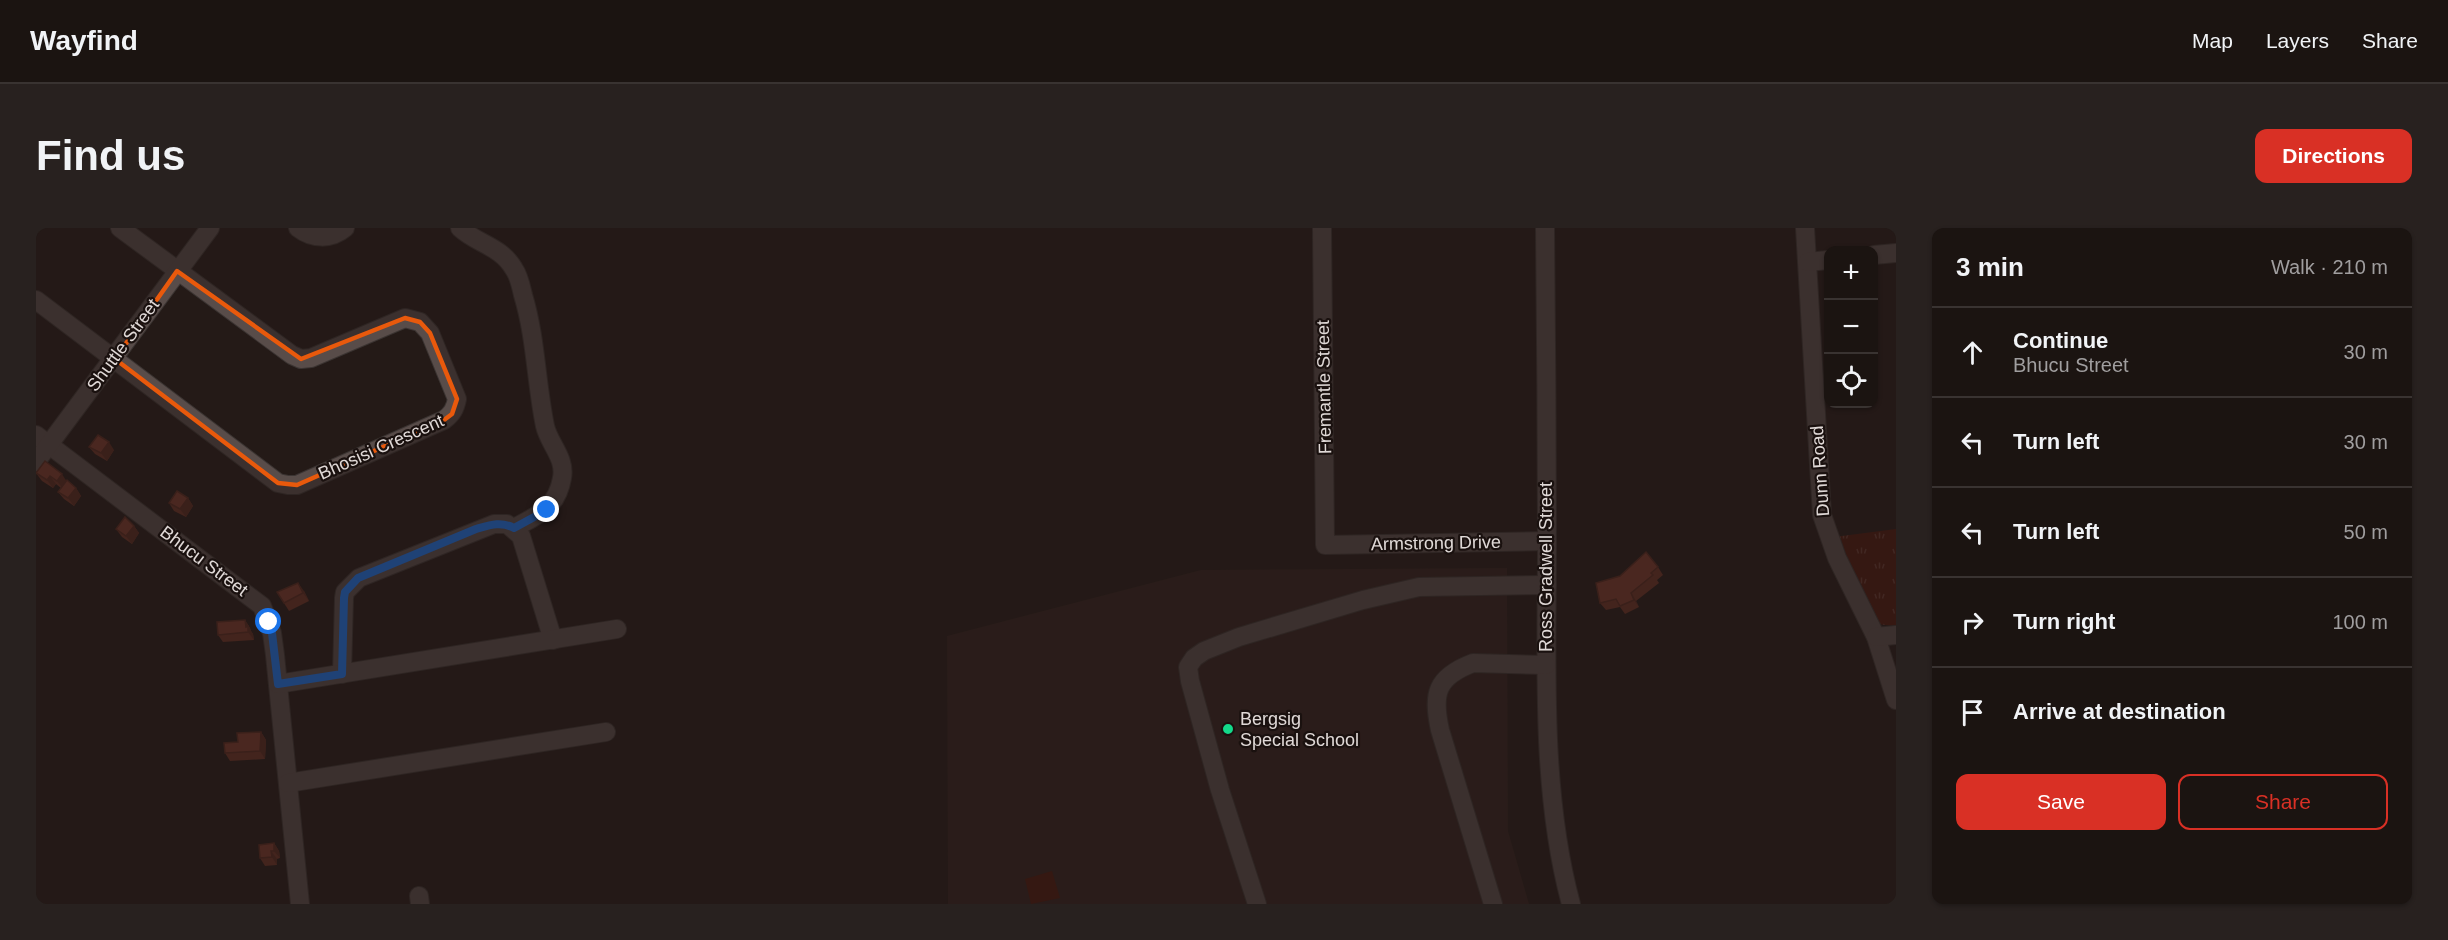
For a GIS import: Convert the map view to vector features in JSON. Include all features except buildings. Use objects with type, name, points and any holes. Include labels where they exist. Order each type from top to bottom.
[{"type":"street","points":[[120,228],[177,271]]},
{"type":"street","name":"Shuttle Street","points":[[36,462],[43,440],[115,359],[210,228]]},
{"type":"street","points":[[298,228],[311,236],[321,237],[330,236],[345,228]]},
{"type":"street","points":[[460,228],[469,236],[488,244],[501,253],[514,268],[531,320],[546,428],[563,470],[561,485],[547,510],[514,528]]},
{"type":"street","name":"Fremantle Street","points":[[1322,228],[1325,545]]},
{"type":"street","name":"Ross Gradwell Street","points":[[1545,228],[1546,665],[1554,822],[1559,858],[1571,904]]},
{"type":"street","name":"Dunn Road","points":[[1805,228],[1822,515],[1837,558],[1876,637],[1896,700]]},
{"type":"street","points":[[1878,255],[1896,253]]},
{"type":"street","points":[[1808,262],[1824,260]]},
{"type":"street","name":"Bhosisi Crescent","points":[[115,359],[278,483],[288,485],[297,484],[444,420],[452,414],[456,407],[457,399],[430,333],[420,322],[405,318],[311,358],[301,359],[292,356],[177,271]]},
{"type":"street","points":[[36,300],[115,359]]},
{"type":"street","name":"Bhucu Street","points":[[43,440],[262,606],[272,633],[300,904]]},
{"type":"street","points":[[342,674],[344,598],[358,578],[476,529],[494,524],[507,524],[514,528],[520,536],[552,639]]},
{"type":"street","name":"Armstrong Drive","points":[[1325,545],[1547,541]]},
{"type":"street","points":[[1257,904],[1220,790],[1190,681],[1188,668],[1194,658],[1204,651],[1239,637],[1405,589],[1438,586],[1547,585]]},
{"type":"street","points":[[278,684],[617,629]]},
{"type":"street","points":[[1876,637],[1896,635]]},
{"type":"street","points":[[1493,904],[1440,730],[1436,711],[1437,695],[1443,680],[1462,667],[1473,663],[1546,665]]},
{"type":"street","points":[[288,783],[606,732]]},
{"type":"highlighted area","points":[[177,271],[301,359],[405,318],[420,322],[430,333],[457,399],[452,414],[444,420],[297,485],[278,483],[115,359]]},
{"type":"shaded area","name":"Bergsig Special School","points":[[1507,568],[1508,831],[1529,904],[948,904],[947,636],[1201,570]]},
{"type":"green space","points":[[1896,529],[1896,626],[1876,624],[1834,537]]},
{"type":"green space","points":[[1052,871],[1060,898],[1031,904],[1025,879]]},
{"type":"place","name":"Bergsig Special School","points":[[1228,729]]},
{"type":"route","points":[[269,622],[278,684],[342,674],[344,598],[345,592],[358,578],[476,529],[494,524],[507,524],[514,528],[547,510]]}]
